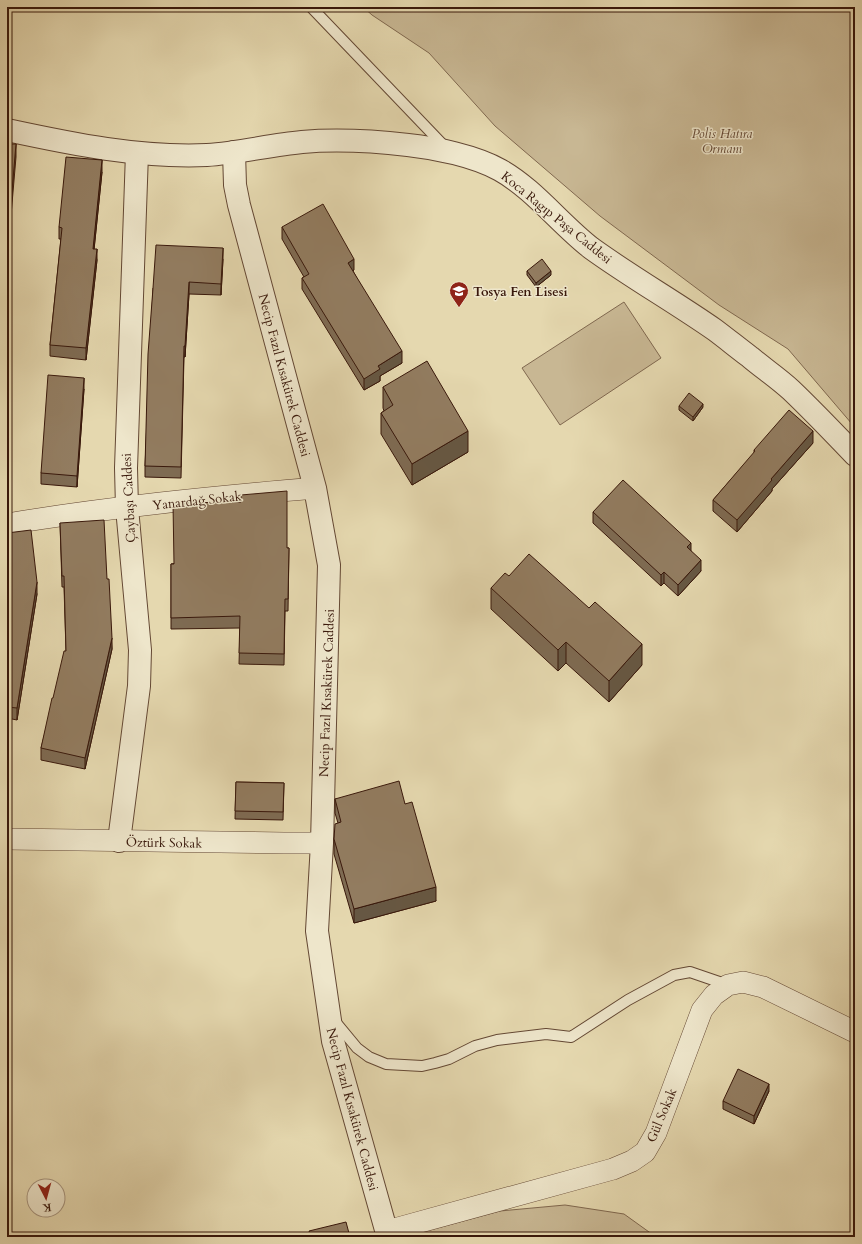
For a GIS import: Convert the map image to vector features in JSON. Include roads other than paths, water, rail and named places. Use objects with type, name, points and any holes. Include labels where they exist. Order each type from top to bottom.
[{"type":"street","name":"Koca Ragıp Paşa Caddesi","points":[[7,130],[58,141],[137,153],[205,155],[302,142],[339,140],[370,141],[410,145],[451,153],[500,170],[538,199],[570,231],[590,247],[718,332],[771,373],[855,455]]},
{"type":"street","name":"Necip Fazıl Kısakürek Caddesi","points":[[234,152],[235,185],[239,205],[315,488],[329,565],[322,843],[317,931],[333,1041],[388,1234]]},
{"type":"street","name":"Çaybaşı Caddesi","points":[[119,841],[139,686],[140,650],[127,508],[126,468],[137,153]]},
{"type":"street","name":"Yanardağ Sokak","points":[[7,524],[127,508],[315,488]]},
{"type":"street","name":"Öztürk Sokak","points":[[7,839],[322,843]]},
{"type":"street","points":[[728,985],[743,982],[763,987],[855,1032]]},
{"type":"street","name":"Gül Sokak","points":[[388,1234],[613,1169],[632,1162],[645,1152],[656,1133],[702,1010],[714,995],[728,985]]},
{"type":"lane","points":[[311,7],[451,153]]},
{"type":"lane","points":[[328,1014],[357,1048],[369,1057],[386,1064],[422,1066],[449,1059],[475,1046],[497,1040],[546,1034],[571,1037],[628,1000],[674,975],[690,972],[728,985]]},
{"type":"place","name":"Tosya Fen Lisesi","points":[[459,308]]},
{"type":"park label","name":"Polis Hatıra Ormanı","points":[[722,140]]}]
